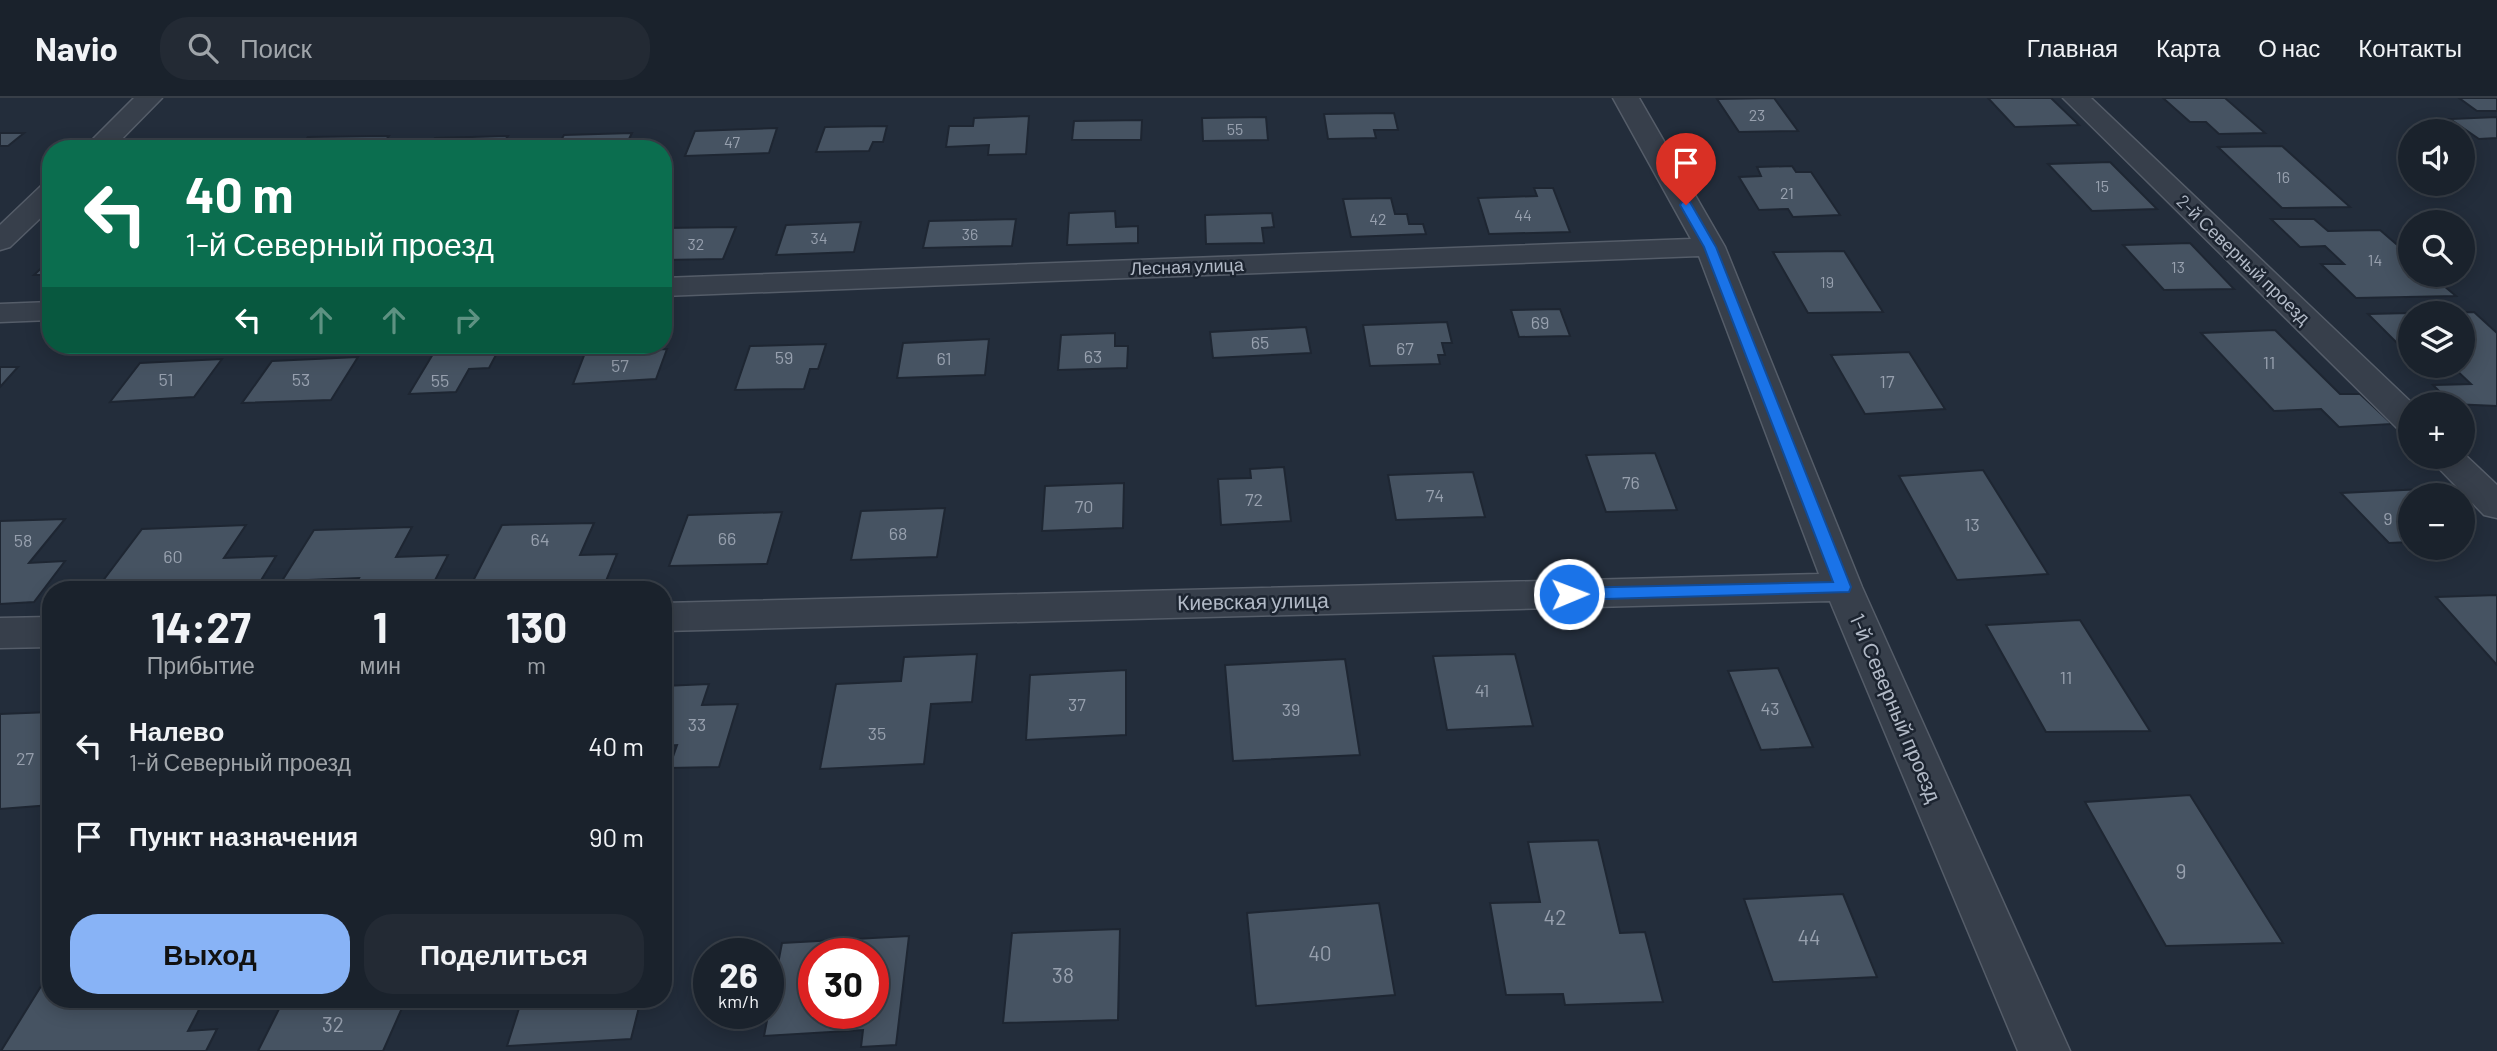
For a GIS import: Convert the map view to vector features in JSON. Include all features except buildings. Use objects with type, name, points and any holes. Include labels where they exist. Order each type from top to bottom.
[{"type":"street","points":[[105,140],[149,98]]},
{"type":"street","name":"1-й Северный проезд","points":[[1626,98],[1710,247],[1843,587],[2044,1051]]},
{"type":"street","name":"2-й Северный проезд","points":[[2076,98],[2398,409]]},
{"type":"street","points":[[0,241],[42,201]]},
{"type":"street","name":"Лесная улица","points":[[672,287],[1710,247]]},
{"type":"street","points":[[0,313],[42,311]]},
{"type":"street","points":[[2458,469],[2497,506]]},
{"type":"street","name":"Киевская улица","points":[[672,617],[1843,587]]},
{"type":"street","points":[[0,633],[42,632]]},
{"type":"route","points":[[1569,594],[1843,587],[1710,247],[1686,205]]}]
